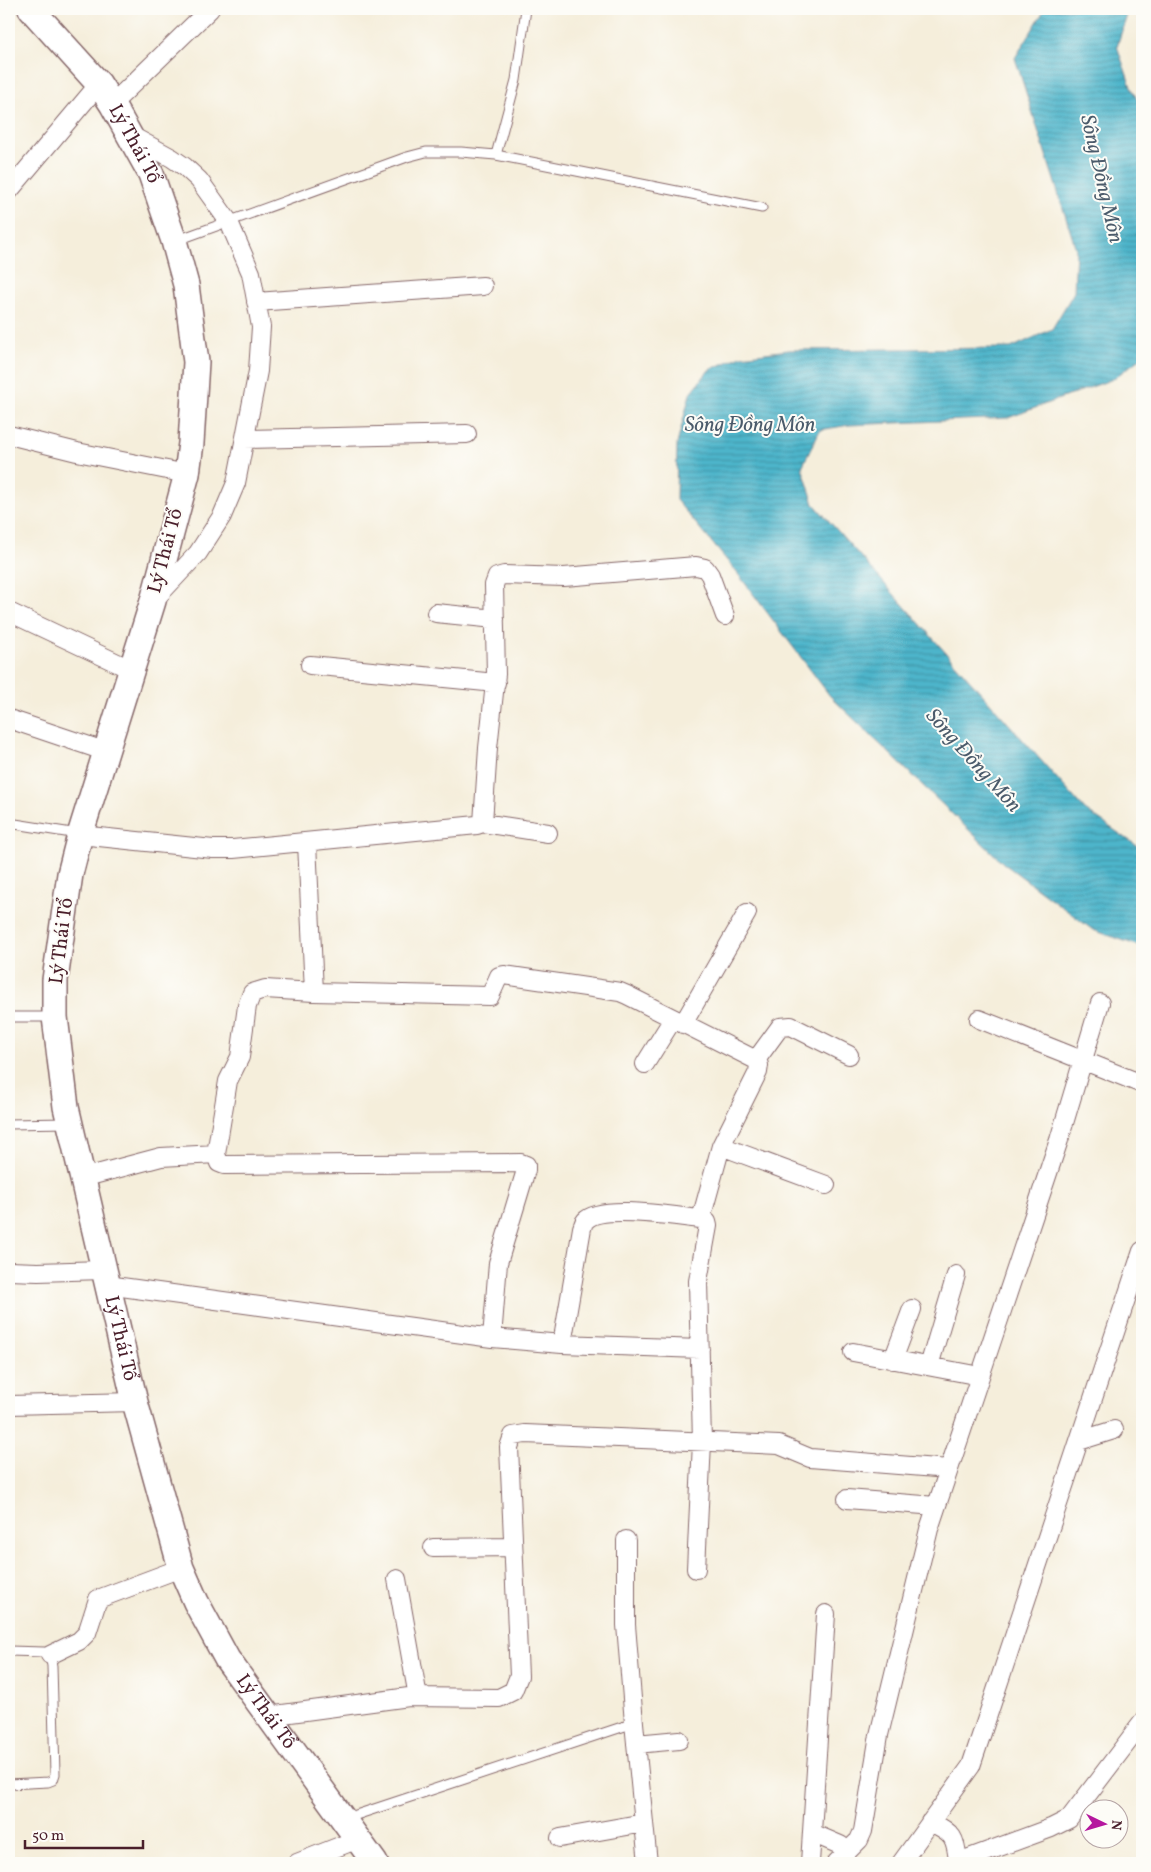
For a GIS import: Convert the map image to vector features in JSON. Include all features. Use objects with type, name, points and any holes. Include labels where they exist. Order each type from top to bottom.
[{"type":"main road","name":"Lý Thái Tổ","points":[[34,10],[106,94],[151,174],[174,241],[186,285],[196,362],[191,443],[186,474],[153,601],[80,834],[70,874],[55,980],[55,1017],[59,1059],[70,1123],[135,1402],[181,1568],[196,1602],[227,1659],[375,1863]]},
{"type":"street","points":[[9,191],[106,94],[210,9]]},
{"type":"street","points":[[129,135],[185,167],[199,180],[229,222],[251,273],[261,327],[258,371],[236,483],[222,516],[198,553],[153,601]]},
{"type":"street","points":[[256,302],[483,286]]},
{"type":"street","points":[[245,439],[467,434]]},
{"type":"street","points":[[9,435],[77,452],[186,474]]},
{"type":"street","points":[[483,823],[488,748],[496,683],[494,586],[497,577],[504,575],[564,577],[696,566],[705,568],[710,575],[725,616]]},
{"type":"street","points":[[9,612],[132,670]]},
{"type":"street","points":[[436,613],[495,619]]},
{"type":"street","points":[[310,665],[496,683]]},
{"type":"street","points":[[9,719],[107,752]]},
{"type":"street","points":[[80,834],[213,849],[233,849],[483,823],[548,833]]},
{"type":"street","points":[[307,842],[314,992]]},
{"type":"street","points":[[645,1064],[678,1021],[747,913]]},
{"type":"street","points":[[492,1338],[498,1263],[526,1165],[522,1163],[228,1166],[219,1162],[216,1154],[228,1081],[240,1057],[247,1006],[252,993],[265,989],[490,996],[499,976],[504,975],[620,992],[756,1060],[760,1065],[758,1072],[721,1146],[701,1219]]},
{"type":"street","points":[[842,1857],[859,1840],[863,1831],[879,1735],[929,1528],[1060,1140],[1100,1003]]},
{"type":"street","points":[[979,1019],[1142,1084]]},
{"type":"street","points":[[756,1060],[780,1027],[785,1026],[791,1026],[849,1055]]},
{"type":"street","points":[[721,1146],[826,1185]]},
{"type":"street","points":[[82,1178],[161,1157],[216,1154]]},
{"type":"street","points":[[562,1344],[582,1228],[585,1221],[591,1217],[623,1210],[701,1219],[707,1222],[708,1226],[698,1281],[702,1442],[696,1569]]},
{"type":"street","points":[[901,1863],[971,1766],[1142,1251]]},
{"type":"street","points":[[9,1271],[105,1278],[492,1338],[562,1344],[700,1349]]},
{"type":"street","points":[[929,1366],[956,1275]]},
{"type":"street","points":[[893,1360],[912,1309]]},
{"type":"street","points":[[853,1352],[980,1376]]},
{"type":"street","points":[[9,1405],[135,1402]]},
{"type":"street","points":[[1079,1441],[1114,1430]]},
{"type":"street","points":[[268,1716],[418,1697],[499,1698],[513,1691],[519,1676],[509,1447],[513,1436],[525,1434],[779,1445],[810,1458],[949,1469]]},
{"type":"street","points":[[847,1499],[936,1506]]},
{"type":"street","points":[[626,1540],[626,1625],[648,1863]]},
{"type":"street","points":[[433,1548],[513,1547]]},
{"type":"street","points":[[50,1655],[79,1641],[87,1633],[98,1599],[181,1568]]},
{"type":"street","points":[[397,1580],[418,1697]]},
{"type":"street","points":[[810,1863],[826,1614]]},
{"type":"street","points":[[930,1822],[943,1828],[953,1836],[957,1848],[957,1863],[1061,1824],[1069,1819],[1142,1723]]},
{"type":"street","points":[[636,1744],[678,1740]]},
{"type":"street","points":[[560,1838],[644,1822]]},
{"type":"street","points":[[297,1863],[351,1829]]},
{"type":"street","points":[[812,1833],[840,1845],[842,1857]]},
{"type":"lane","points":[[496,155],[516,80],[526,9]]},
{"type":"lane","points":[[174,241],[374,168],[426,152],[496,155],[762,208]]},
{"type":"lane","points":[[9,823],[80,834]]},
{"type":"lane","points":[[9,1017],[55,1017]]},
{"type":"lane","points":[[9,1124],[70,1123]]},
{"type":"lane","points":[[9,1651],[44,1652],[50,1655],[52,1666],[55,1774],[53,1780],[48,1782],[9,1784]]},
{"type":"lane","points":[[351,1829],[634,1723]]},
{"type":"water","name":"Sông Đồng Môn","points":[[1045,9],[1129,9],[1117,46],[1131,87],[1142,110],[1142,357],[1113,379],[1008,418],[849,425],[820,430],[802,467],[814,504],[1085,810],[1142,849],[1142,947],[1093,930],[1003,863],[830,696],[735,570],[676,500],[677,444],[690,394],[709,370],[741,356],[789,350],[1011,348],[1052,329],[1074,292],[1076,249],[1015,58]]}]
